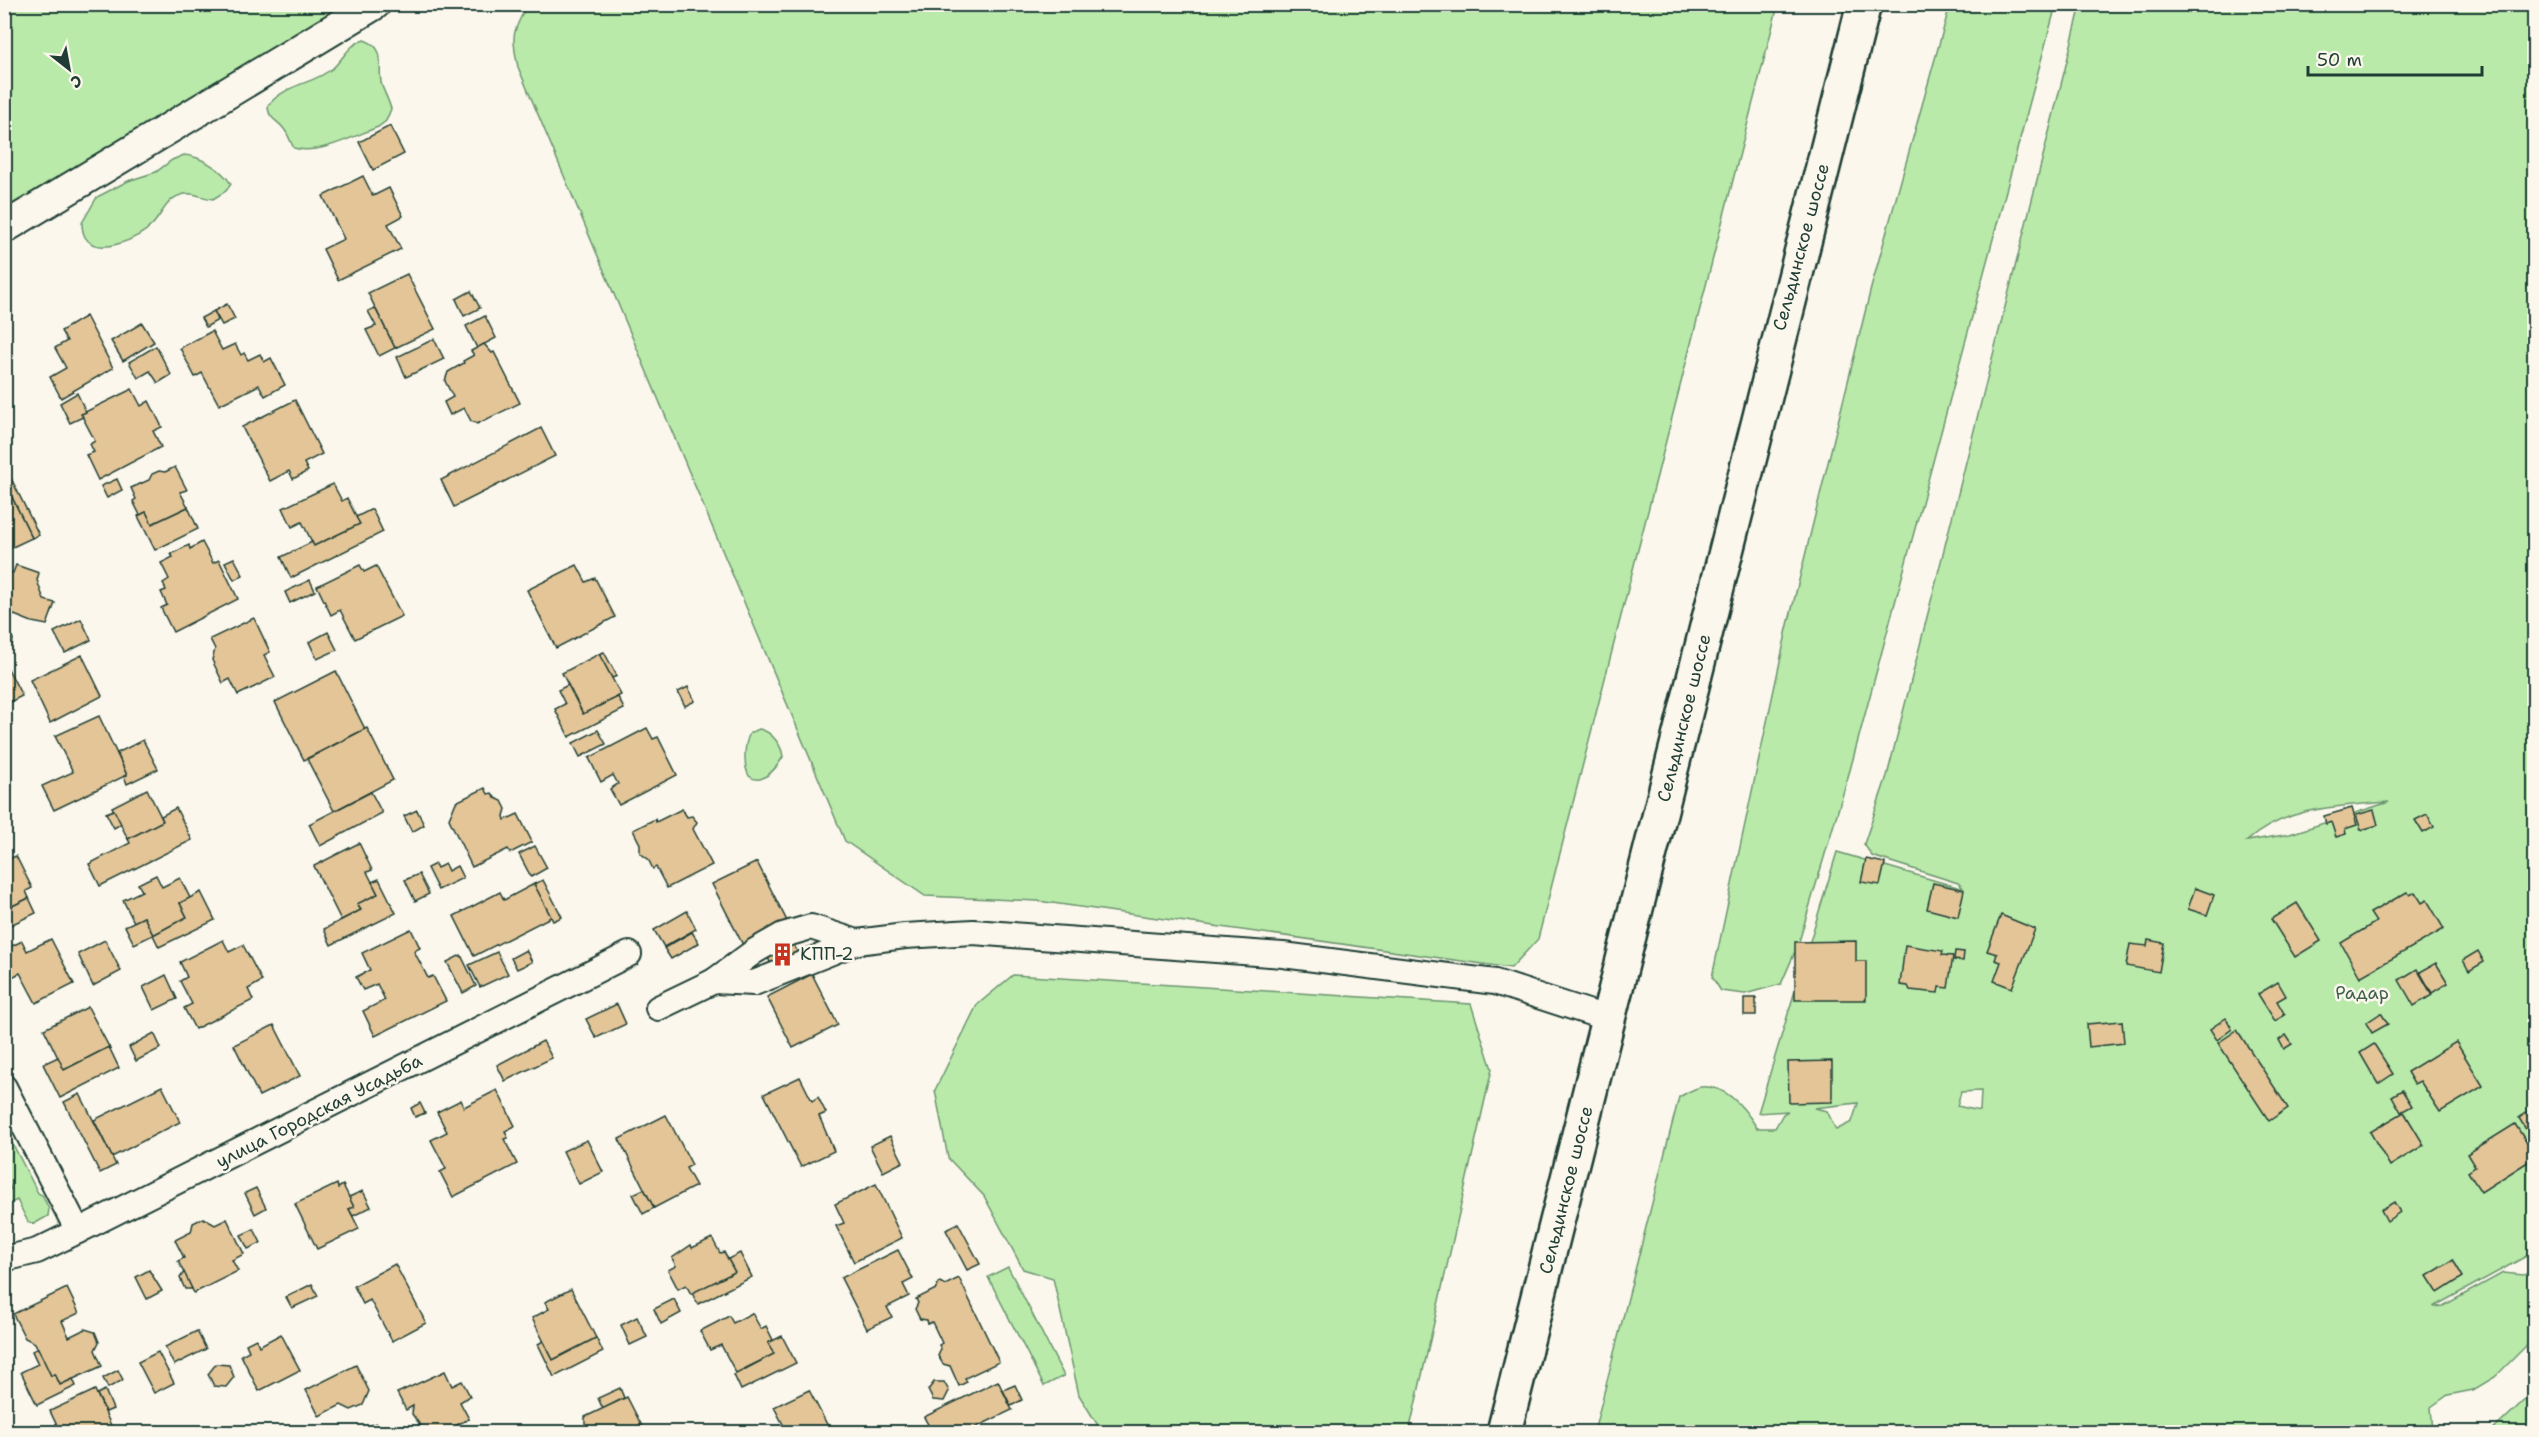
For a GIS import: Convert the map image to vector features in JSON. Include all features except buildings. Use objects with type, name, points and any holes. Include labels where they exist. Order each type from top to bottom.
[{"type":"main road","name":"Сельдинское шоссе","points":[[1504,1432],[1610,1019],[1768,375],[1864,4]]},
{"type":"street","points":[[4,228],[375,4]]},
{"type":"street","points":[[658,1008],[714,981],[755,951],[783,935],[811,927],[856,942]]},
{"type":"street","points":[[714,981],[754,983],[856,942],[905,936],[973,932],[1283,956],[1495,982],[1610,1019]]},
{"type":"street","name":"улица Городская Усадьба","points":[[4,1259],[37,1251],[78,1231],[629,954]]},
{"type":"street","points":[[4,1087],[78,1231]]},
{"type":"green space","points":[[5,4],[345,5],[5,212]]},
{"type":"green space","points":[[528,4],[1778,5],[1538,939],[1511,968],[1038,901],[925,896],[845,841],[518,67],[514,34]]},
{"type":"green space","points":[[1950,5],[2056,5],[1850,770],[1798,945],[1781,984],[1745,994],[1721,991],[1712,977],[1787,629],[1871,288]]},
{"type":"green space","name":"Радар","points":[[2081,5],[2534,5],[2534,1252],[2433,1307],[2443,1306],[2503,1273],[2524,1275],[2534,1268],[2534,1338],[2495,1377],[2473,1390],[2448,1395],[2431,1407],[2433,1432],[1594,1432],[1679,1097],[1701,1087],[1719,1090],[1741,1106],[1757,1128],[1775,1128],[1783,1114],[1788,1111],[1758,1113],[1837,852],[1964,889],[1958,883],[1872,856],[1864,844],[1887,776]],"holes":[[[2389,802],[2290,834],[2247,841],[2263,829],[2296,814],[2333,807]],[[1981,1091],[1980,1111],[1957,1106],[1961,1092]],[[1858,1103],[1852,1122],[1836,1130],[1827,1111],[1814,1108]]]},
{"type":"green space","points":[[364,40],[377,48],[379,53],[382,86],[391,109],[386,121],[378,127],[325,147],[303,150],[294,148],[286,131],[271,117],[268,105],[292,87],[325,74],[350,48]]},
{"type":"green space","points":[[184,155],[204,161],[223,174],[231,184],[226,191],[213,199],[189,194],[176,197],[146,230],[118,244],[99,246],[91,243],[85,237],[82,223],[97,197],[128,181],[156,172],[172,160]]},
{"type":"green space","points":[[759,729],[775,739],[781,748],[783,757],[769,774],[754,779],[749,776],[746,766],[746,743],[750,733]]},
{"type":"green space","points":[[1013,975],[1471,1004],[1492,1069],[1409,1432],[1102,1432],[1079,1395],[1053,1278],[1023,1269],[984,1196],[948,1158],[935,1090],[977,1005]]},
{"type":"green space","points":[[4,1127],[38,1193],[42,1195],[49,1209],[48,1216],[34,1224],[28,1222],[17,1200],[5,1206],[5,1193],[11,1189],[5,1176]]},
{"type":"green space","points":[[1008,1267],[1064,1376],[1044,1386],[988,1277]]},
{"type":"green space","points":[[2534,1391],[2534,1432],[2491,1432]]},
{"type":"place","name":"КПП-2","points":[[782,954]]}]
